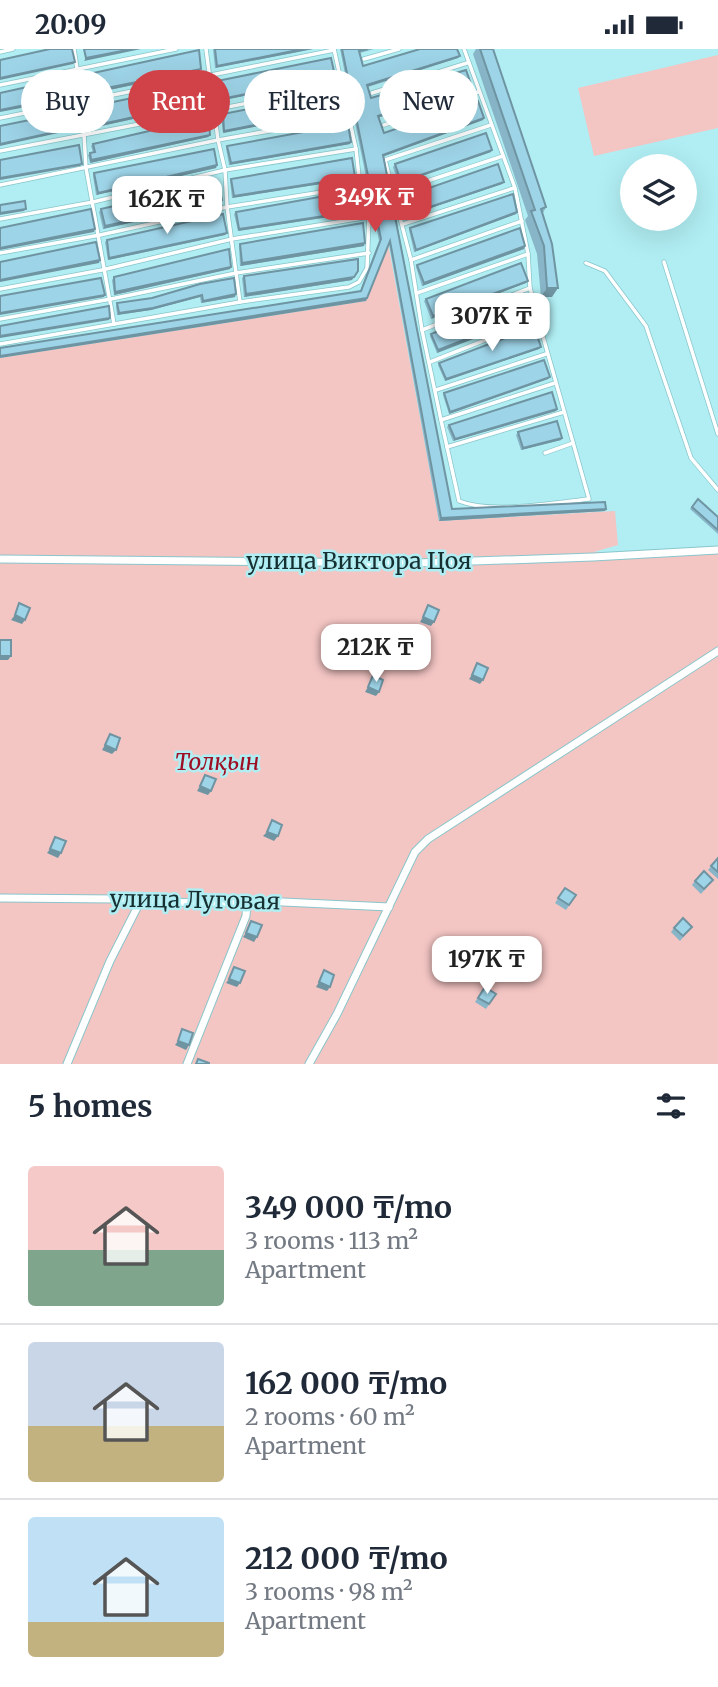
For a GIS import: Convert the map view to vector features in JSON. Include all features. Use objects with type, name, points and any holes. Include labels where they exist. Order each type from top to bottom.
[{"type":"street","name":"улица Виктора Цоя","points":[[0,559],[416,562],[593,558],[718,551]]},
{"type":"street","points":[[309,1064],[337,1014],[415,852],[428,839],[718,651]]},
{"type":"street","name":"улица Луговая","points":[[0,898],[247,904],[262,901],[389,907]]},
{"type":"street","points":[[67,1064],[110,961],[140,902]]},
{"type":"street","points":[[187,1064],[246,916],[247,904]]},
{"type":"lane","points":[[0,52],[13,49]]},
{"type":"lane","points":[[74,49],[78,70],[176,49]]},
{"type":"lane","points":[[206,49],[209,70]]},
{"type":"lane","points":[[364,59],[398,49]]},
{"type":"lane","points":[[464,49],[515,188],[528,254],[530,288],[546,354],[589,499],[528,505],[472,506],[459,501],[422,330],[403,223],[385,160],[491,125]]},
{"type":"lane","points":[[230,72],[334,50],[338,70]]},
{"type":"lane","points":[[372,93],[468,63]]},
{"type":"lane","points":[[0,85],[21,81]]},
{"type":"lane","points":[[0,118],[21,114]]},
{"type":"lane","points":[[0,151],[128,126]]},
{"type":"lane","points":[[217,133],[225,170],[227,207],[240,302]]},
{"type":"lane","points":[[0,184],[261,133]]},
{"type":"lane","points":[[0,344],[240,302],[349,287],[359,282],[367,268],[369,217],[360,185],[352,133]]},
{"type":"lane","points":[[82,135],[114,324]]},
{"type":"lane","points":[[0,219],[93,202],[225,170],[356,149]]},
{"type":"lane","points":[[394,192],[503,156]]},
{"type":"lane","points":[[0,253],[100,235],[227,207],[360,185]]},
{"type":"lane","points":[[403,223],[515,188]]},
{"type":"lane","points":[[0,289],[104,269],[232,239],[369,217]]},
{"type":"lane","points":[[411,260],[522,221]]},
{"type":"lane","points":[[0,319],[236,274],[369,253]]},
{"type":"lane","points":[[416,293],[528,254]]},
{"type":"lane","points":[[664,262],[718,434]]},
{"type":"lane","points":[[586,263],[605,271],[646,326],[691,458],[718,491]]},
{"type":"lane","points":[[422,330],[530,288]]},
{"type":"lane","points":[[430,362],[538,319]]},
{"type":"lane","points":[[436,390],[546,354]]},
{"type":"lane","points":[[441,420],[555,383]]},
{"type":"lane","points":[[447,447],[564,412]]},
{"type":"lane","points":[[545,453],[573,443]]},
{"type":"green space","points":[[718,55],[718,128],[594,156],[578,88]]},
{"type":"green space","name":"Толқын","points":[[388,243],[439,521],[615,511],[618,545],[594,552],[718,554],[718,1064],[0,1064],[0,358],[366,301]]},
{"type":"building","points":[[50,49],[72,49],[75,62],[38,70],[21,70],[21,74],[0,78],[0,60]]},
{"type":"building","points":[[84,49],[132,49],[86,58]]},
{"type":"building","points":[[215,49],[303,49],[217,66]]},
{"type":"building","points":[[342,49],[368,49],[359,51],[363,66],[420,49],[457,49],[460,56],[415,70],[379,70],[379,81],[367,85],[371,98],[379,96],[379,133],[443,133],[383,155],[452,509],[605,502],[606,509],[441,518],[390,241],[367,298],[0,356],[0,348],[361,291],[381,239],[359,133],[365,133],[365,70],[346,70]]},
{"type":"building","points":[[480,49],[493,49],[546,207],[541,209],[552,244],[558,288],[547,288],[544,246],[531,211],[535,210]]},
{"type":"building","points":[[199,50],[201,69],[128,70],[128,84],[114,87],[114,70],[107,70]]},
{"type":"building","points":[[331,58],[334,70],[272,70]]},
{"type":"building","points":[[244,76],[244,94],[230,97],[230,78]]},
{"type":"building","points":[[21,88],[21,106],[0,110],[0,93]]},
{"type":"building","points":[[128,99],[128,118],[114,121],[114,102]]},
{"type":"building","points":[[478,101],[484,118],[478,120]]},
{"type":"building","points":[[244,110],[244,127],[230,130],[230,113]]},
{"type":"building","points":[[21,122],[21,133],[50,133],[0,144],[0,126]]},
{"type":"building","points":[[141,133],[210,135],[91,160],[90,153],[95,152],[93,144]]},
{"type":"building","points":[[298,133],[350,133],[351,142],[231,163],[227,146]]},
{"type":"building","points":[[486,133],[492,150],[401,182],[395,164]]},
{"type":"building","points":[[79,145],[82,164],[0,178],[0,160]]},
{"type":"building","points":[[214,149],[217,165],[98,193],[94,173]]},
{"type":"building","points":[[352,158],[355,177],[234,196],[231,179]]},
{"type":"building","points":[[498,164],[504,182],[409,214],[403,197]]},
{"type":"building","points":[[218,182],[222,200],[105,226],[101,209]]},
{"type":"building","points":[[358,190],[363,210],[239,229],[236,212]]},
{"type":"building","points":[[513,194],[517,212],[416,250],[410,228]]},
{"type":"building","points":[[25,201],[26,209],[0,213],[0,205]]},
{"type":"building","points":[[91,209],[95,229],[0,248],[0,228]]},
{"type":"building","points":[[223,214],[227,233],[109,258],[107,240]]},
{"type":"building","points":[[363,223],[365,243],[242,263],[240,244]]},
{"type":"building","points":[[520,228],[525,246],[424,283],[417,265]]},
{"type":"building","points":[[96,242],[100,260],[0,280],[0,262]]},
{"type":"building","points":[[229,249],[231,267],[115,292],[114,277]]},
{"type":"building","points":[[358,259],[358,271],[354,277],[246,294],[244,276]]},
{"type":"building","points":[[521,263],[528,281],[433,316],[426,299]]},
{"type":"building","points":[[101,278],[105,295],[0,313],[0,296]]},
{"type":"building","points":[[234,278],[236,294],[203,301],[202,295],[153,308],[119,313],[117,303],[152,298],[200,284]]},
{"type":"building","points":[[529,296],[533,313],[438,350],[431,334]]},
{"type":"building","points":[[109,306],[110,318],[0,336],[0,326]]},
{"type":"building","points":[[534,327],[541,347],[446,379],[439,363]]},
{"type":"building","points":[[544,360],[550,377],[450,412],[444,393]]},
{"type":"building","points":[[552,392],[557,409],[455,439],[449,425]]},
{"type":"building","points":[[557,421],[562,438],[523,448],[518,432]]},
{"type":"building","points":[[698,499],[718,517],[718,530],[692,507]]},
{"type":"building","points":[[19,603],[30,608],[25,620],[15,615]]},
{"type":"building","points":[[428,605],[439,610],[434,622],[423,617]]},
{"type":"building","points":[[0,640],[11,640],[11,656],[0,656]]},
{"type":"building","points":[[477,663],[488,668],[483,680],[472,675]]},
{"type":"building","points":[[373,675],[383,680],[379,692],[368,687]]},
{"type":"building","points":[[110,734],[120,738],[116,750],[105,745]]},
{"type":"building","points":[[205,775],[216,779],[211,791],[200,786]]},
{"type":"building","points":[[272,820],[282,825],[278,836],[267,832]]},
{"type":"building","points":[[55,837],[66,841],[61,853],[50,849]]},
{"type":"building","points":[[718,858],[718,872],[711,866]]},
{"type":"building","points":[[704,871],[713,880],[704,889],[695,881]]},
{"type":"building","points":[[565,888],[576,895],[569,905],[558,898]]},
{"type":"building","points":[[683,918],[692,927],[683,936],[674,928]]},
{"type":"building","points":[[251,921],[262,925],[257,937],[246,933]]},
{"type":"building","points":[[234,967],[245,971],[240,983],[229,979]]},
{"type":"building","points":[[324,970],[334,975],[330,987],[319,982]]},
{"type":"building","points":[[485,987],[496,994],[489,1004],[478,998]]},
{"type":"building","points":[[182,1029],[193,1033],[189,1045],[178,1041]]},
{"type":"building","points":[[198,1059],[209,1063],[209,1064],[196,1064]]}]
